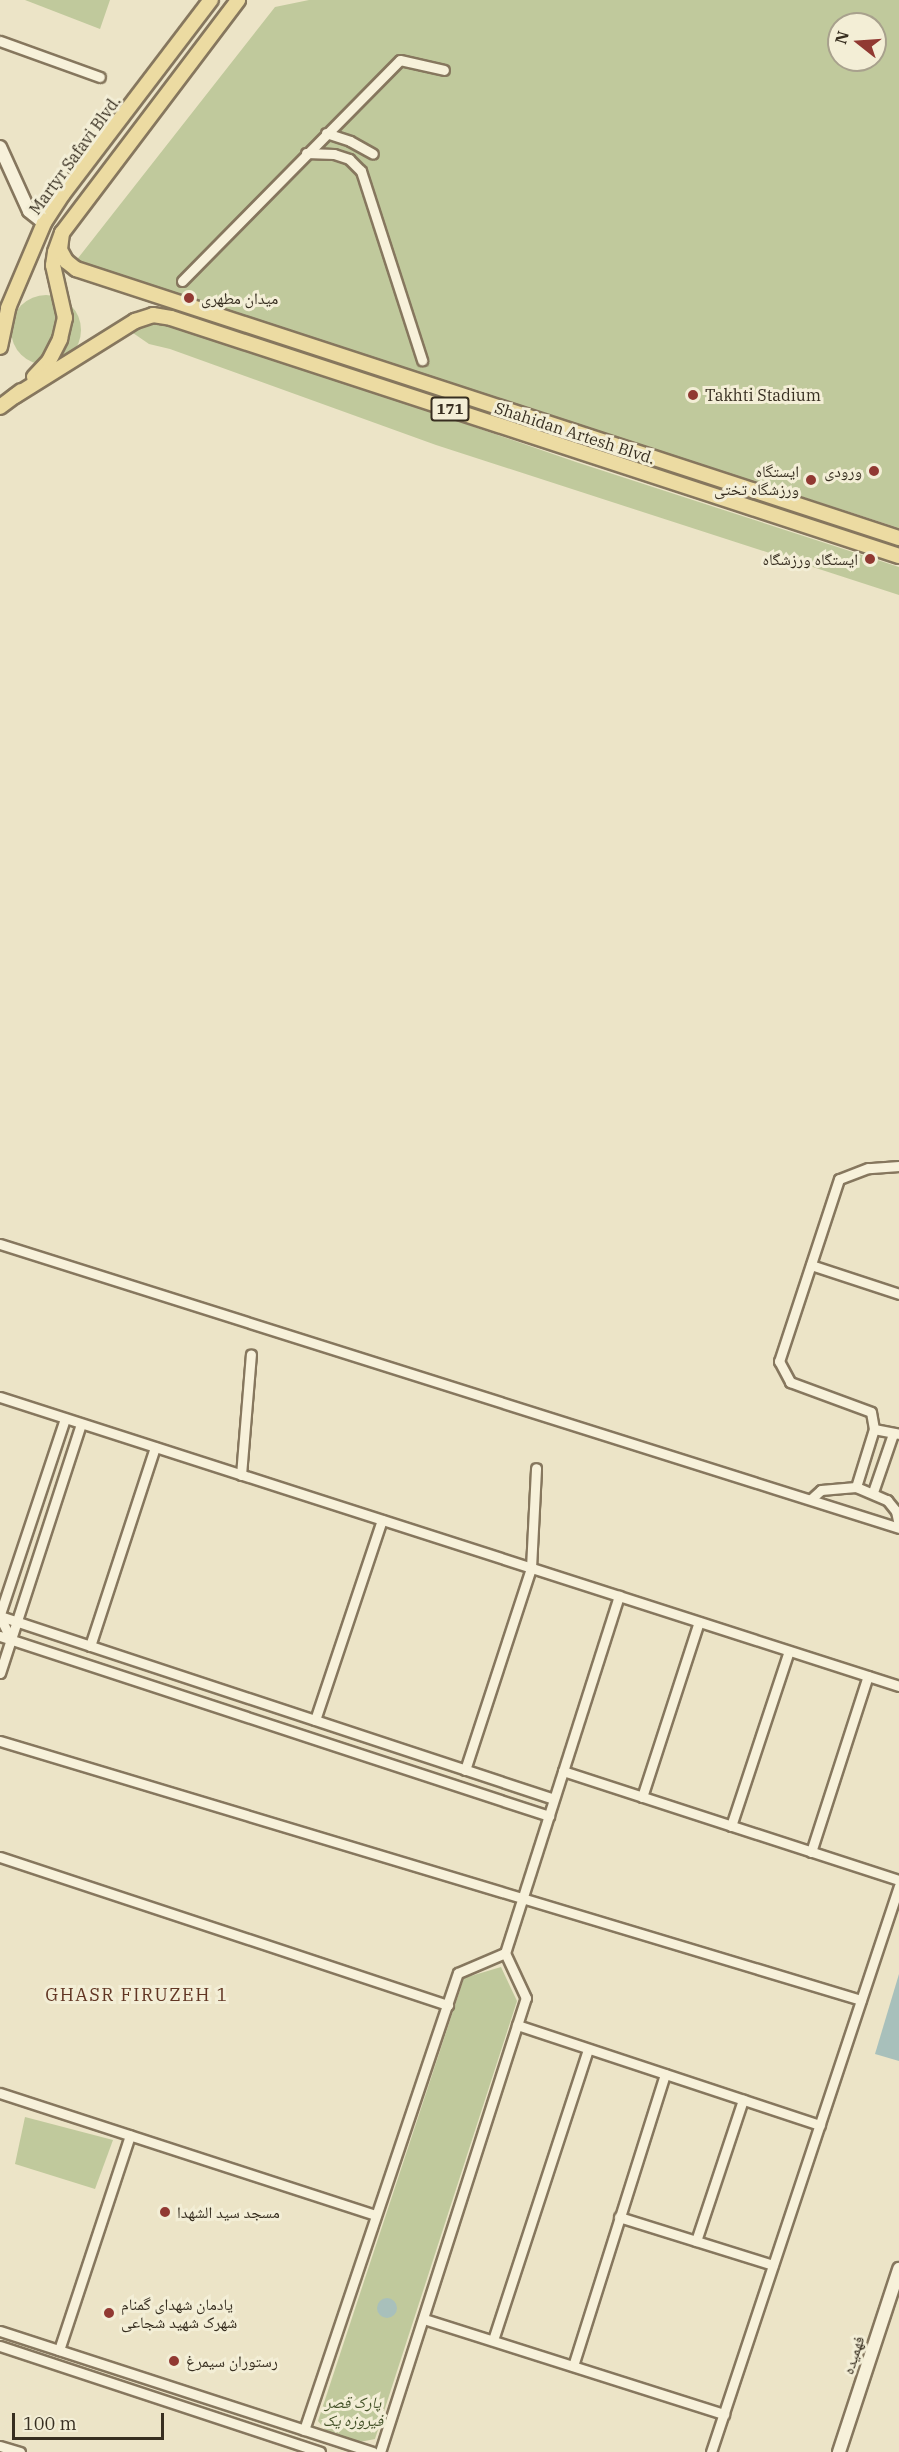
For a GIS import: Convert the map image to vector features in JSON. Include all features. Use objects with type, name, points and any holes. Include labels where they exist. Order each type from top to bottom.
[{"type":"main road","name":"Martyr Safavi Blvd.","points":[[0,347],[8,308],[44,223],[63,194],[211,0]]},
{"type":"main road","name":"Martyr Safavi Blvd.","points":[[15,396],[49,361],[60,339],[64,318],[58,279],[53,265],[62,233],[238,0]]},
{"type":"main road","points":[[0,147],[28,211],[44,223]]},
{"type":"main road","name":"Shahidan Artesh Blvd.","points":[[62,233],[60,250],[66,261],[76,268],[899,538]]},
{"type":"main road","name":"Shahidan Artesh Blvd.","points":[[15,396],[135,321],[153,315],[171,318],[899,556]]},
{"type":"main road","name":"171","points":[[0,407],[15,396]]},
{"type":"main road","name":"فهمیده","points":[[839,2452],[899,2269]]},
{"type":"street","points":[[0,41],[100,77]]},
{"type":"street","points":[[182,281],[400,60],[444,70]]},
{"type":"street","points":[[326,133],[350,141],[373,154]]},
{"type":"street","points":[[306,153],[334,154],[349,159],[361,171],[422,360]]},
{"type":"street","points":[[856,1487],[874,1429],[871,1412],[790,1382],[779,1361],[839,1179],[868,1168],[899,1166]]},
{"type":"street","points":[[0,1244],[899,1527],[896,1512],[887,1500],[873,1492],[856,1487],[821,1491],[811,1499]]},
{"type":"street","points":[[811,1265],[899,1294]]},
{"type":"street","points":[[241,1475],[251,1354]]},
{"type":"street","points":[[0,1397],[899,1686]]},
{"type":"street","points":[[11,1640],[0,1616],[65,1419]]},
{"type":"street","points":[[0,1674],[81,1424]]},
{"type":"street","points":[[873,1492],[896,1434],[874,1429]]},
{"type":"street","points":[[90,1646],[155,1448]]},
{"type":"street","points":[[465,1770],[531,1568],[536,1468]]},
{"type":"street","points":[[315,1720],[382,1520]]},
{"type":"street","points":[[380,2452],[526,1998],[505,1953],[619,1596]]},
{"type":"street","points":[[0,1616],[554,1799]]},
{"type":"street","points":[[642,1797],[699,1622]]},
{"type":"street","points":[[0,1636],[549,1816]]},
{"type":"street","points":[[731,1826],[789,1651]]},
{"type":"street","points":[[811,1852],[868,1676]]},
{"type":"street","points":[[0,1742],[861,2000]]},
{"type":"street","points":[[563,1771],[899,1880]]},
{"type":"street","points":[[0,1857],[448,2005]]},
{"type":"street","points":[[711,2452],[899,1886]]},
{"type":"street","points":[[304,2430],[458,1973],[505,1953]]},
{"type":"street","points":[[518,2025],[820,2125]]},
{"type":"street","points":[[493,2340],[588,2049]]},
{"type":"street","points":[[573,2366],[665,2074]]},
{"type":"street","points":[[0,2093],[376,2215]]},
{"type":"street","points":[[696,2241],[743,2100]]},
{"type":"street","points":[[59,2350],[130,2135]]},
{"type":"street","points":[[619,2217],[774,2265]]},
{"type":"street","points":[[424,2319],[724,2414]]},
{"type":"street","points":[[0,2331],[304,2430],[346,2448],[373,2452]]},
{"type":"street","points":[[0,2346],[320,2452]]},
{"type":"street","points":[[0,2445],[20,2452]]},
{"type":"green space","points":[[25,0],[110,0],[100,29]]},
{"type":"green space","name":"Takhti Stadium","points":[[309,0],[899,0],[899,528],[75,262],[275,7]]},
{"type":"green space","points":[[39,295],[53,295],[66,301],[75,310],[81,323],[79,343],[71,355],[53,365],[39,365],[26,359],[17,350],[11,337],[11,323],[17,310],[26,301]]},
{"type":"green space","points":[[155,321],[179,325],[576,462],[899,567],[899,595],[436,445],[170,349],[149,344],[133,333]]},
{"type":"green space","name":"پارک قصر فیروزه یک","points":[[501,1967],[517,2001],[375,2439],[339,2446],[318,2421],[464,1978]]},
{"type":"green space","points":[[25,2117],[113,2140],[95,2189],[15,2164]]},
{"type":"water","points":[[899,1974],[899,2061],[875,2054]]},
{"type":"water","points":[[387,2298],[394,2301],[397,2308],[394,2315],[387,2318],[380,2315],[377,2308],[380,2301]]},
{"type":"place","name":"میدان مطهری","points":[[189,298]]},
{"type":"place","name":"Takhti Stadium","points":[[693,395]]},
{"type":"place","name":"ورودی","points":[[874,471]]},
{"type":"place","name":"ایستگاه ورزشگاه تختی","points":[[811,480]]},
{"type":"place","name":"ایستگاه ورزشگاه","points":[[870,559]]},
{"type":"place","name":"مسجد سید الشهدا","points":[[165,2212]]},
{"type":"place","name":"یادمان شهدای گمنام شهرک شهید شجاعی","points":[[109,2313]]},
{"type":"place","name":"رستوران سیمرغ","points":[[174,2361]]},
{"type":"district","name":"GHASR FIRUZEH 1","points":[[137,1995]]}]
